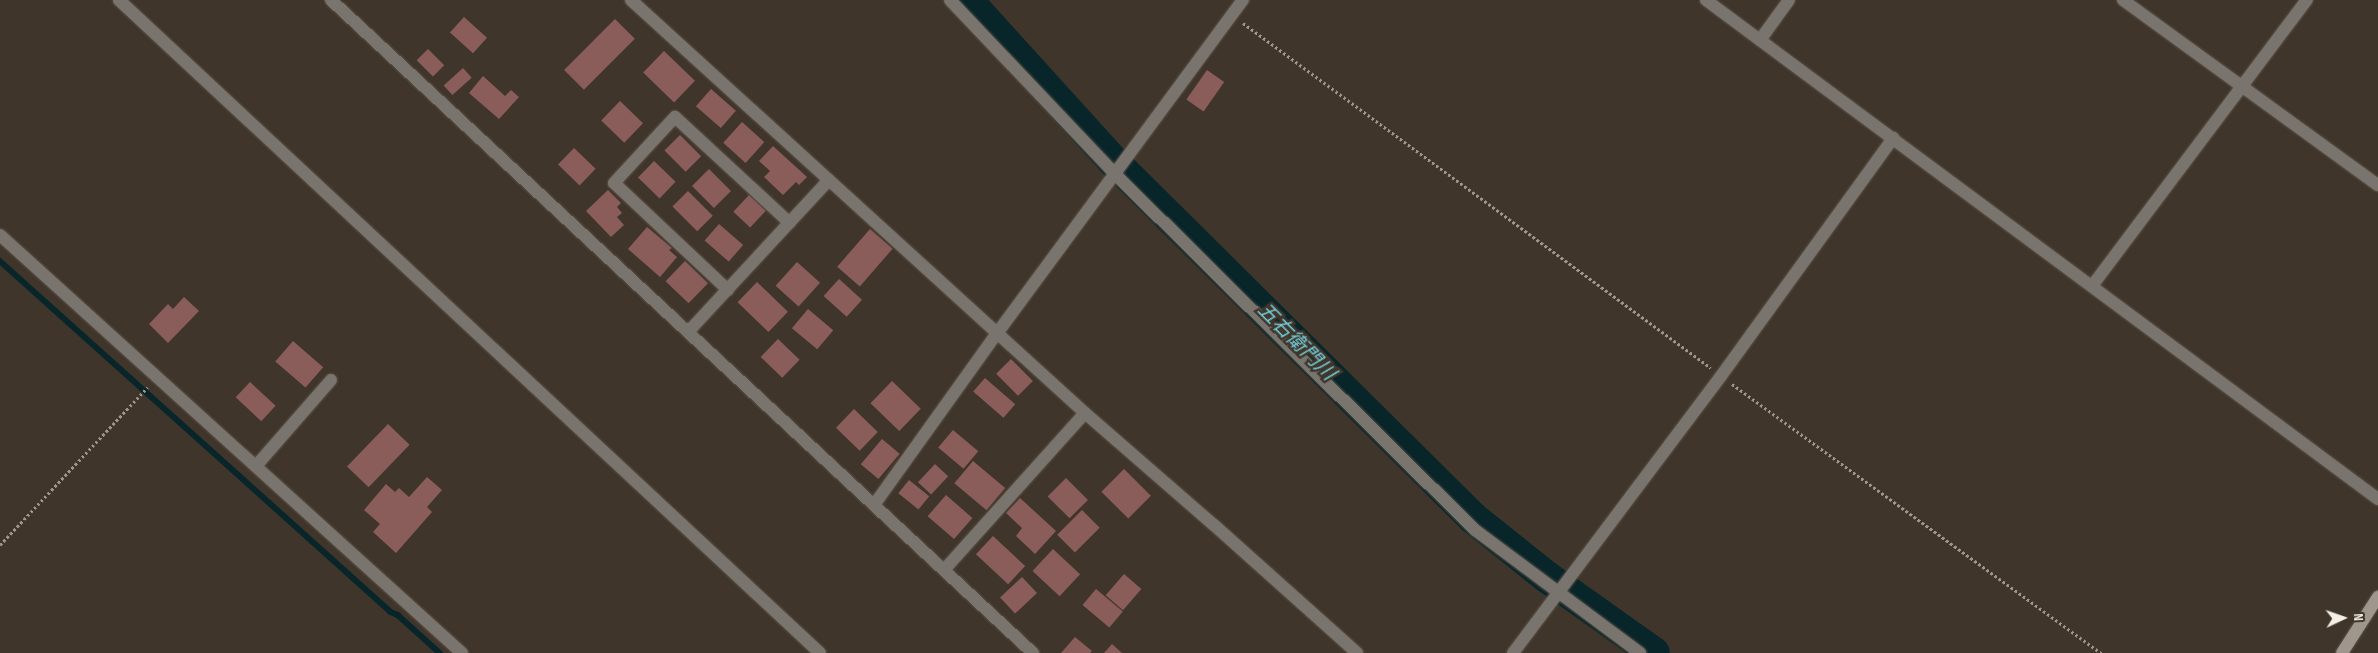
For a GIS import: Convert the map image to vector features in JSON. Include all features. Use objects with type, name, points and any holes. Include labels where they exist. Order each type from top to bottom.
[{"type":"main road","points":[[2342,653],[2378,597]]},
{"type":"street","points":[[119,0],[820,653]]},
{"type":"street","points":[[331,0],[1033,653]]},
{"type":"street","points":[[631,0],[1085,413],[1357,653]]},
{"type":"street","points":[[950,0],[1115,174],[1475,530],[1640,653]]},
{"type":"street","points":[[874,505],[998,332],[1243,0]]},
{"type":"street","points":[[1706,0],[2378,499]]},
{"type":"street","points":[[1760,40],[1789,0]]},
{"type":"street","points":[[2123,0],[2378,186]]},
{"type":"street","points":[[2092,286],[2307,0]]},
{"type":"street","points":[[728,290],[614,183],[675,117],[790,223]]},
{"type":"street","points":[[1513,653],[1721,376],[1894,138]]},
{"type":"street","points":[[689,331],[830,180]]},
{"type":"street","points":[[0,235],[462,653]]},
{"type":"street","points":[[256,466],[331,380]]},
{"type":"street","points":[[944,570],[1085,413]]},
{"type":"path","points":[[1232,15],[1721,376],[2101,653]]},
{"type":"path","points":[[0,545],[157,377]]},
{"type":"building","points":[[464,17],[487,38],[473,53],[450,33]]},
{"type":"building","points":[[615,19],[635,39],[584,90],[564,70]]},
{"type":"building","points":[[428,49],[444,65],[433,77],[417,60]]},
{"type":"building","points":[[664,51],[695,81],[674,102],[643,73]]},
{"type":"building","points":[[463,68],[472,78],[452,95],[444,85]]},
{"type":"building","points":[[1207,70],[1224,82],[1204,112],[1186,99]]},
{"type":"building","points":[[483,76],[505,96],[511,90],[519,97],[499,119],[469,93]]},
{"type":"building","points":[[711,89],[736,111],[721,128],[696,106]]},
{"type":"building","points":[[620,101],[643,123],[624,143],[601,120]]},
{"type":"building","points":[[742,122],[764,142],[746,163],[723,143]]},
{"type":"building","points":[[680,135],[701,156],[686,172],[664,151]]},
{"type":"building","points":[[773,146],[807,177],[799,185],[796,182],[783,195],[764,177],[770,171],[759,161]]},
{"type":"building","points":[[574,148],[596,169],[580,185],[558,165]]},
{"type":"building","points":[[654,161],[676,182],[660,198],[638,178]]},
{"type":"building","points":[[709,169],[731,191],[714,208],[692,186]]},
{"type":"building","points":[[608,190],[621,203],[617,207],[622,213],[617,217],[624,225],[611,237],[586,211]]},
{"type":"building","points":[[688,191],[713,216],[697,231],[672,207]]},
{"type":"building","points":[[749,195],[766,211],[750,228],[733,212]]},
{"type":"building","points":[[719,224],[743,245],[729,262],[705,241]]},
{"type":"building","points":[[647,227],[672,248],[669,250],[677,257],[660,277],[628,249]]},
{"type":"building","points":[[870,229],[893,249],[860,286],[837,267]]},
{"type":"building","points":[[685,261],[708,283],[689,303],[666,281]]},
{"type":"building","points":[[797,262],[820,283],[799,307],[776,286]]},
{"type":"building","points":[[839,279],[862,300],[847,317],[824,296]]},
{"type":"building","points":[[757,282],[788,312],[768,332],[738,302]]},
{"type":"building","points":[[184,297],[199,311],[168,343],[149,324],[168,304],[173,309]]},
{"type":"building","points":[[808,309],[833,330],[817,349],[792,328]]},
{"type":"building","points":[[778,339],[800,360],[782,378],[761,357]]},
{"type":"building","points":[[293,341],[323,367],[305,388],[275,361]]},
{"type":"building","points":[[1011,359],[1033,381],[1018,396],[996,374]]},
{"type":"building","points":[[985,378],[1015,404],[1003,418],[973,392]]},
{"type":"building","points":[[892,381],[921,409],[899,431],[870,403]]},
{"type":"building","points":[[250,382],[276,406],[261,421],[236,397]]},
{"type":"building","points":[[854,409],[878,432],[860,451],[836,428]]},
{"type":"building","points":[[388,424],[410,445],[369,487],[347,466]]},
{"type":"building","points":[[953,430],[978,451],[963,469],[938,448]]},
{"type":"building","points":[[882,439],[900,454],[878,479],[861,464]]},
{"type":"building","points":[[973,461],[1005,488],[987,510],[954,483]]},
{"type":"building","points":[[935,464],[948,476],[931,495],[918,482]]},
{"type":"building","points":[[1124,469],[1151,496],[1128,518],[1101,492]]},
{"type":"building","points":[[427,477],[442,490],[427,507],[432,512],[396,553],[373,532],[380,524],[364,510],[386,484],[395,492],[399,488],[409,497]]},
{"type":"building","points":[[1066,478],[1088,500],[1070,518],[1048,496]]},
{"type":"building","points":[[909,480],[929,496],[919,510],[898,493]]},
{"type":"building","points":[[946,495],[972,518],[954,539],[928,516]]},
{"type":"building","points":[[1020,498],[1056,531],[1035,554],[1016,536],[1022,528],[1006,513]]},
{"type":"building","points":[[1082,510],[1100,528],[1075,552],[1057,535]]},
{"type":"building","points":[[993,536],[1025,566],[1008,584],[976,554]]},
{"type":"building","points":[[1053,549],[1080,574],[1060,596],[1033,571]]},
{"type":"building","points":[[1124,574],[1141,589],[1123,610],[1106,595]]},
{"type":"building","points":[[1022,577],[1037,593],[1015,614],[1000,597]]},
{"type":"building","points":[[1096,589],[1123,611],[1109,628],[1083,605]]},
{"type":"building","points":[[1075,637],[1092,651],[1090,653],[1061,653]]},
{"type":"building","points":[[1112,644],[1122,653],[1104,653]]},
{"type":"waterway","name":"五右衛門川","points":[[967,0],[1115,163],[1473,518],[1547,577],[1654,653]]},
{"type":"waterway","points":[[0,261],[391,612],[398,615],[440,653]]}]
